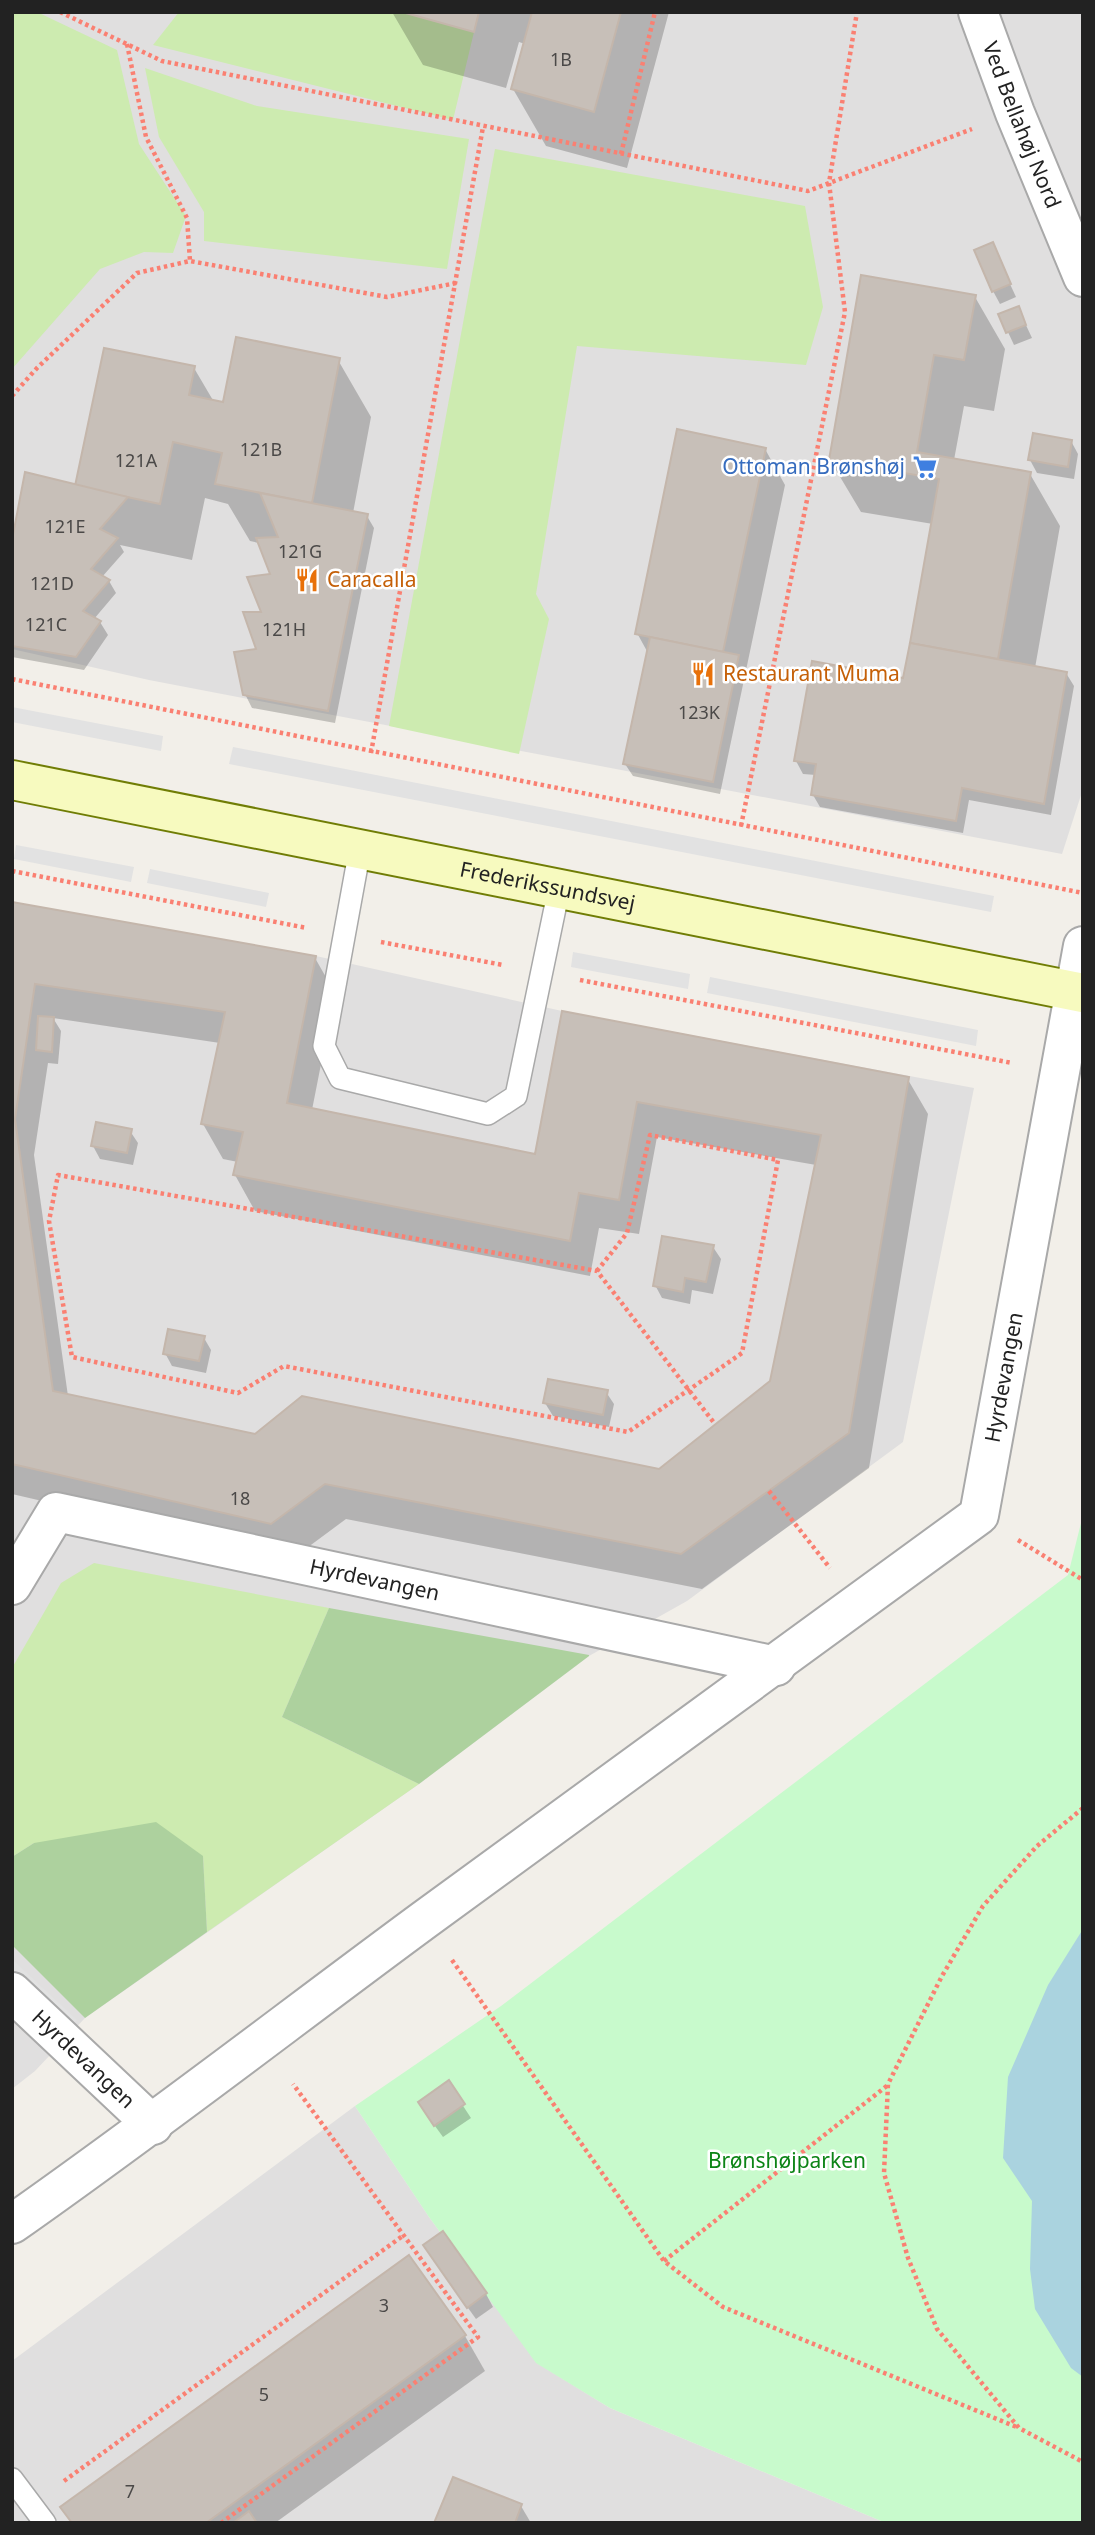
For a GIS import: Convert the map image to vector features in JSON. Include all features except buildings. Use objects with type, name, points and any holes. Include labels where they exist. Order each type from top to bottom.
[{"type":"main road","name":"Frederikssundsvej","points":[[12,780],[1078,992]]},
{"type":"street","name":"Ved Bellahøj Nord","points":[[978,12],[1015,113],[1083,276]]},
{"type":"street","points":[[1078,992],[1083,946]]},
{"type":"street","name":"Hyrdevangen","points":[[12,2224],[153,2125],[424,1920],[776,1666],[979,1515],[1078,992]]},
{"type":"street","name":"Hyrdevangen","points":[[12,1585],[56,1512],[776,1666]]},
{"type":"street","name":"Hyrdevangen","points":[[12,1992],[153,2125]]},
{"type":"lane","points":[[360,849],[324,1046],[340,1078],[488,1114],[516,1096],[559,888]]},
{"type":"lane","points":[[12,2479],[46,2523]]},
{"type":"path","points":[[60,12],[162,61],[808,191],[1015,113]]},
{"type":"path","points":[[621,154],[655,12]]},
{"type":"path","points":[[741,826],[845,312],[829,183],[857,12]]},
{"type":"path","points":[[127,44],[146,137],[187,218],[190,261]]},
{"type":"path","points":[[371,753],[484,126]]},
{"type":"path","points":[[12,396],[37,368],[137,273],[190,261],[387,297],[456,283]]},
{"type":"path","points":[[12,679],[371,753],[1083,893]]},
{"type":"path","points":[[597,1271],[627,1233],[650,1135],[778,1160],[741,1353],[690,1391],[628,1432],[284,1366],[238,1393],[72,1357],[48,1221],[58,1175],[597,1271],[690,1391],[715,1424]]},
{"type":"path","points":[[769,1491],[858,1604]]},
{"type":"path","points":[[979,1515],[1083,1580]]},
{"type":"path","points":[[1019,2428],[937,2329],[908,2258],[884,2173],[888,2084],[942,1976],[983,1906],[1037,1846],[1083,1808]]},
{"type":"path","points":[[424,1920],[664,2261],[723,2306],[1019,2428],[1083,2462]]},
{"type":"path","points":[[221,2523],[478,2337],[293,2084]]},
{"type":"path","points":[[664,2261],[888,2084]]},
{"type":"path","points":[[32,2504],[404,2235]]},
{"type":"shaded area","points":[[12,12],[1083,12],[1083,789],[1062,854],[149,680],[12,649]]},
{"type":"shaded area","points":[[12,707],[163,736],[161,751],[12,722]]},
{"type":"shaded area","points":[[233,747],[994,896],[991,912],[229,764]]},
{"type":"shaded area","points":[[16,845],[134,867],[131,882],[14,859]]},
{"type":"shaded area","points":[[150,869],[269,893],[266,907],[147,883]]},
{"type":"shaded area","points":[[12,902],[316,956],[562,1011],[974,1088],[903,1442],[687,1601],[589,1656],[419,1784],[85,2018],[35,2071],[12,2089]]},
{"type":"shaded area","points":[[573,952],[690,974],[688,989],[571,967]]},
{"type":"shaded area","points":[[710,977],[978,1030],[976,1046],[707,993]]},
{"type":"shaded area","points":[[12,1959],[77,2020],[65,2033],[12,1984]]},
{"type":"shaded area","points":[[355,2106],[429,2217],[537,2363],[610,2408],[886,2523],[12,2523],[12,2361]]},
{"type":"green space","points":[[12,12],[37,12],[117,50],[139,144],[186,216],[173,253],[144,252],[100,269],[12,369]]},
{"type":"green space","points":[[179,12],[402,12],[474,32],[453,120],[153,45]]},
{"type":"green space","points":[[145,68],[257,106],[469,139],[447,269],[204,241],[204,212],[159,137]]},
{"type":"green space","points":[[495,149],[805,206],[823,307],[806,365],[577,346],[536,594],[549,619],[519,754],[389,726]]},
{"type":"green space","name":"Brønshøjparken","points":[[1083,1515],[1083,2523],[886,2523],[610,2408],[536,2363],[429,2217],[355,2106],[501,2006],[1068,1575]]},
{"type":"green space","points":[[94,1563],[329,1608],[282,1717],[419,1784],[207,1932],[203,1856],[34,1843],[12,1857],[12,1668],[61,1583]]},
{"type":"green space","points":[[329,1608],[589,1656],[419,1784],[282,1717]]},
{"type":"green space","points":[[156,1822],[203,1856],[207,1932],[85,2018],[12,1945],[12,1857],[34,1843]]},
{"type":"water","points":[[1083,1929],[1083,2377],[1071,2368],[1035,2309],[1030,2269],[1032,2201],[1003,2158],[1008,2077],[1048,1985]]},
{"type":"place","name":"Ottoman Brønshøj","points":[[925,467]]},
{"type":"place","name":"Caracalla","points":[[307,580]]},
{"type":"place","name":"Restaurant Muma","points":[[703,674]]}]
